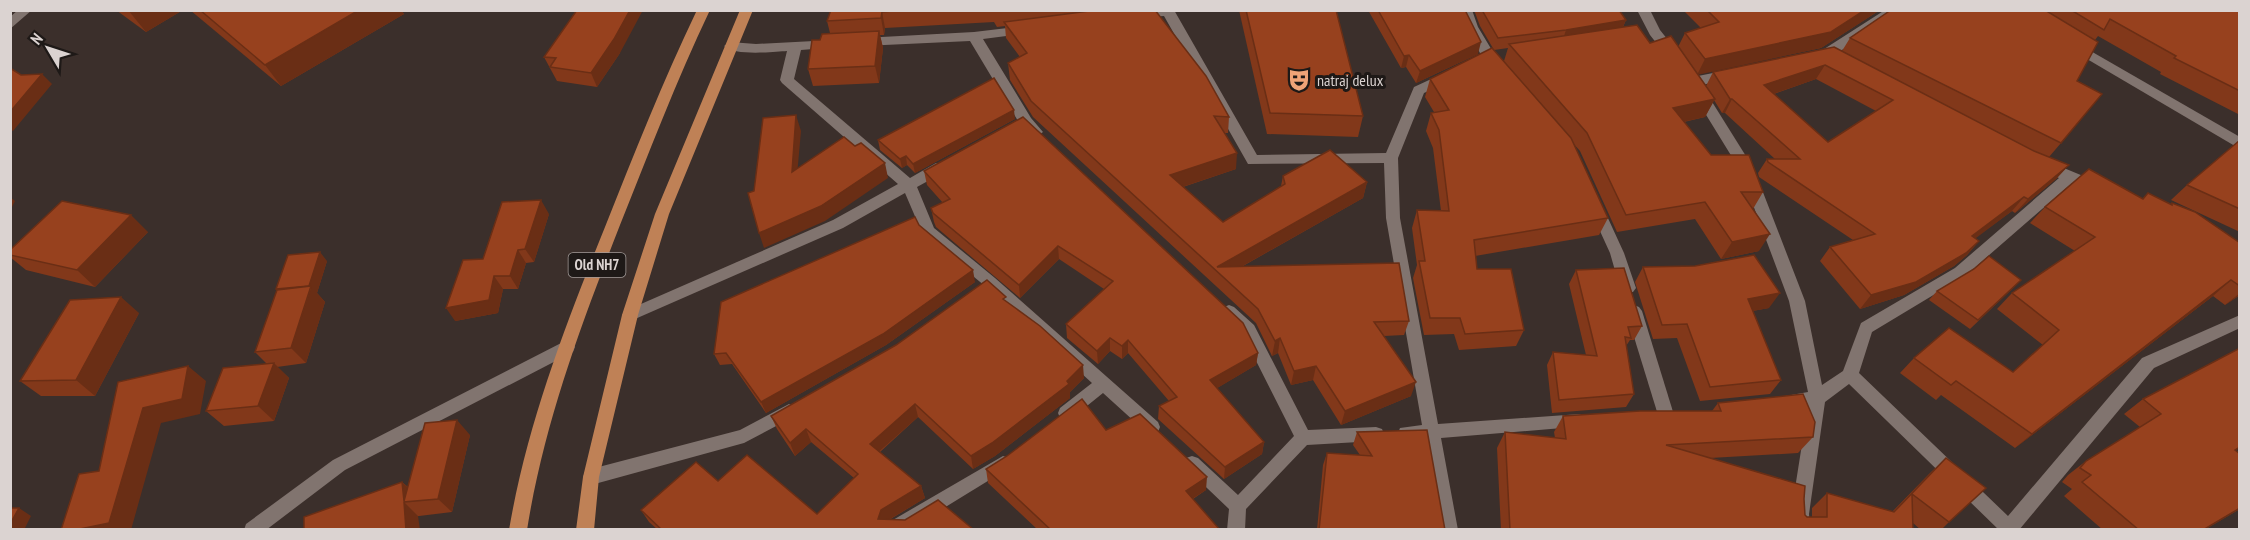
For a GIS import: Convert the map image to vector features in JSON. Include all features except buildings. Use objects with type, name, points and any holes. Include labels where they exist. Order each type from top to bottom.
[{"type":"main road","name":"Old NH7","points":[[518,530],[523,495],[538,434],[590,282],[669,83],[704,10]]},
{"type":"main road","name":"old NH7","points":[[585,530],[591,477],[630,315],[662,214],[730,46],[747,10]]},
{"type":"street","points":[[10,25],[26,10]]},
{"type":"street","points":[[1449,530],[1393,218],[1391,158],[1419,90],[1462,68],[1495,59],[1472,27],[1466,10]]},
{"type":"street","points":[[1643,10],[1649,33],[1686,74],[1747,169],[1797,301],[1817,398],[1800,514],[1801,530]]},
{"type":"street","points":[[1848,65],[1821,55],[1895,10]]},
{"type":"street","points":[[1122,17],[1167,11],[1254,160],[1391,158]]},
{"type":"street","points":[[730,46],[795,46],[974,36],[1042,27]]},
{"type":"street","points":[[974,36],[1021,125],[1049,144]]},
{"type":"street","points":[[2068,42],[2240,144]]},
{"type":"street","points":[[795,46],[787,80],[909,185],[928,231],[986,286],[1105,383],[1163,437]]},
{"type":"street","points":[[1686,74],[1737,73]]},
{"type":"street","points":[[630,315],[838,224],[957,159]]},
{"type":"street","points":[[2028,159],[2112,194]]},
{"type":"street","points":[[1771,404],[1817,398],[1850,375],[1866,328],[1960,272],[2070,177]]},
{"type":"street","points":[[1590,195],[1617,253],[1666,415]]},
{"type":"street","points":[[1217,300],[1249,330],[1303,438]]},
{"type":"street","points":[[1850,375],[2010,529],[2148,363],[2240,321]]},
{"type":"street","points":[[252,530],[339,465],[567,347]]},
{"type":"street","points":[[1048,427],[1105,383]]},
{"type":"street","points":[[591,477],[744,436],[804,403]]},
{"type":"street","points":[[1236,530],[1238,506],[1303,438],[1432,432],[1595,420]]},
{"type":"street","points":[[892,530],[1002,463],[1020,449]]},
{"type":"street","points":[[1180,452],[1238,506]]},
{"type":"place","name":"natraj delux","points":[[1299,80]]}]
